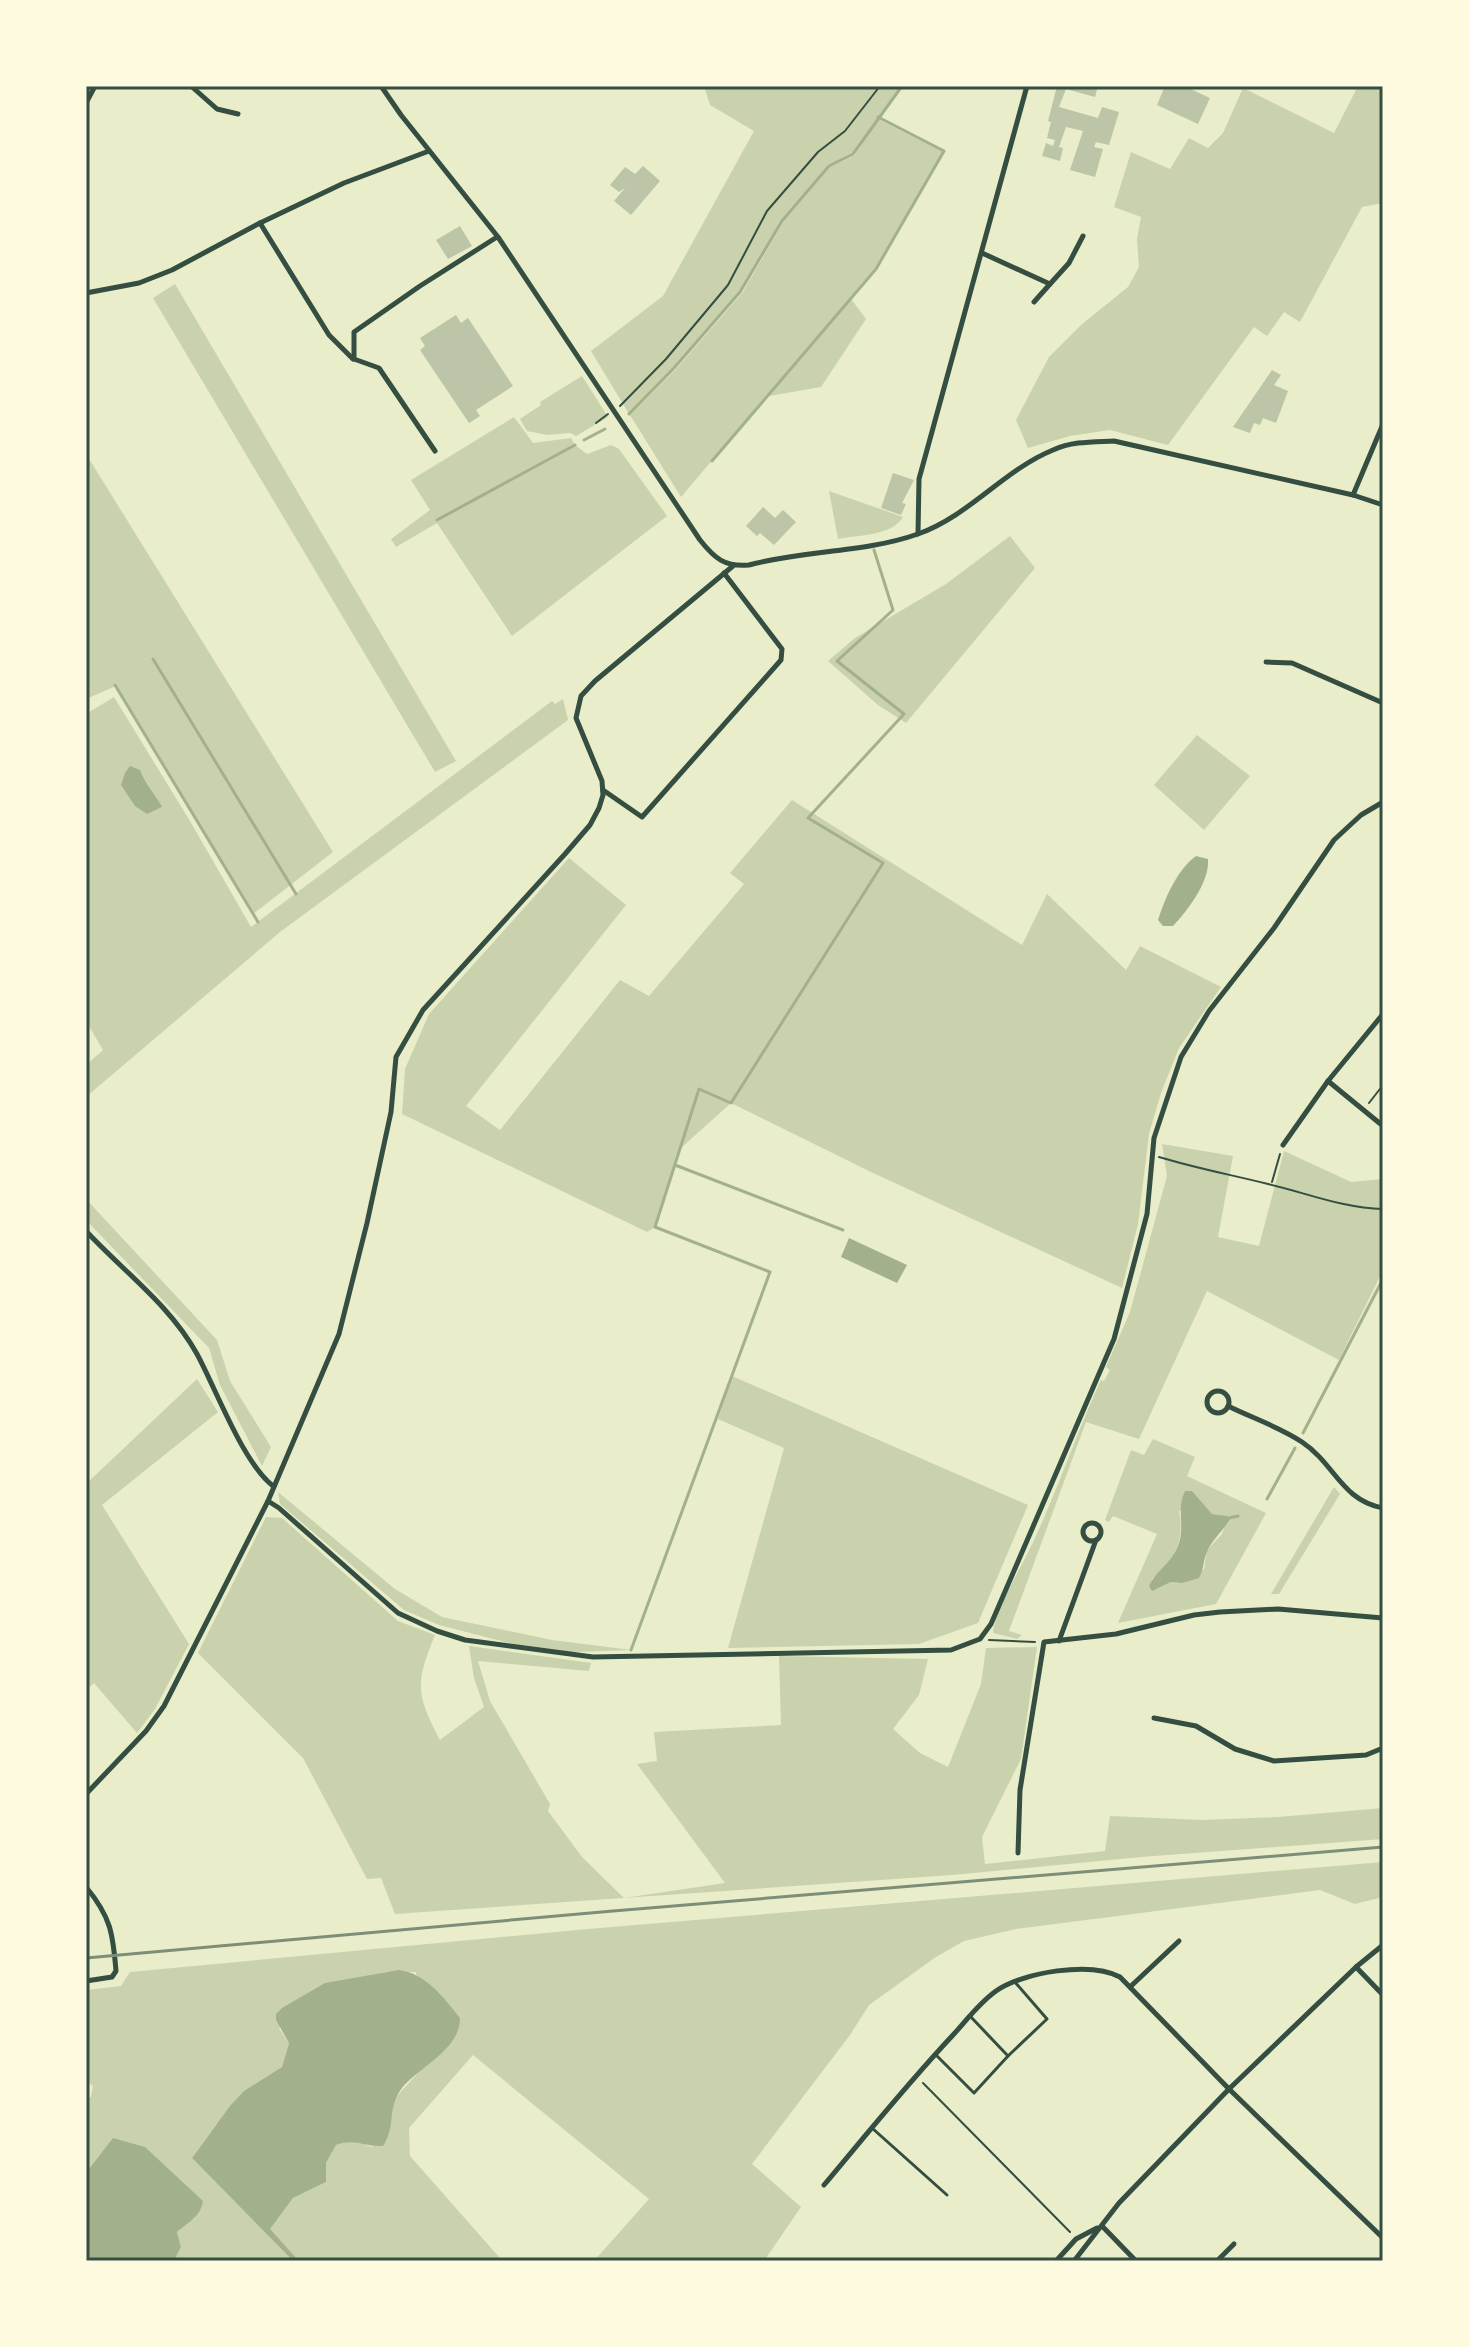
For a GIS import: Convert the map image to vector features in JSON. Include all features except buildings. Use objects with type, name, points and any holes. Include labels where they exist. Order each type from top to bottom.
[{"type":"street","points":[[86,103],[95,86]]},
{"type":"street","points":[[191,86],[217,109],[238,114]]},
{"type":"street","points":[[381,86],[498,237],[700,540],[721,562],[733,566],[861,547],[918,534],[970,506],[1029,463],[1053,450],[1076,443],[1114,441],[1353,495],[1383,505]]},
{"type":"street","points":[[918,534],[919,479],[1027,86]]},
{"type":"street","points":[[86,293],[139,283],[172,270],[344,183],[429,151]]},
{"type":"street","points":[[260,223],[329,335],[354,359],[379,368],[435,451]]},
{"type":"street","points":[[1034,302],[1069,263],[1083,236]]},
{"type":"street","points":[[354,359],[354,332],[498,237]]},
{"type":"street","points":[[982,253],[1050,284]]},
{"type":"street","points":[[1353,495],[1383,424]]},
{"type":"street","points":[[86,1794],[146,1731],[164,1706],[268,1501],[339,1334],[391,1112],[396,1057],[423,1010],[590,825],[599,808],[602,789],[597,763],[576,718],[581,696],[733,566]]},
{"type":"street","points":[[602,789],[642,817],[781,660],[782,649],[724,573]]},
{"type":"street","points":[[1266,662],[1292,663],[1383,703]]},
{"type":"street","points":[[268,1501],[398,1613],[465,1640],[593,1657],[951,1650],[980,1639],[991,1624],[1114,1339],[1147,1214],[1154,1138],[1181,1057],[1209,1011],[1274,928],[1334,840],[1361,815],[1383,802]]},
{"type":"street","points":[[1283,1145],[1328,1081],[1383,1014]]},
{"type":"street","points":[[1328,1081],[1383,1126]]},
{"type":"street","points":[[86,1231],[163,1307],[197,1353],[210,1385],[260,1473],[273,1486]]},
{"type":"street","points":[[1215,1392],[1222,1392],[1228,1396],[1228,1406],[1223,1412],[1216,1413],[1210,1409],[1208,1399],[1215,1392]]},
{"type":"street","points":[[1228,1406],[1302,1442],[1321,1458],[1350,1494],[1366,1505],[1383,1508]]},
{"type":"street","points":[[1059,1641],[1096,1540]]},
{"type":"street","points":[[1018,1853],[1020,1790],[1044,1642],[1116,1634],[1194,1615],[1220,1612],[1278,1609],[1383,1618]]},
{"type":"street","points":[[1154,1718],[1196,1726],[1235,1749],[1274,1761],[1366,1755],[1383,1748]]},
{"type":"street","points":[[86,1887],[103,1908],[110,1923],[116,1971],[112,1977],[86,1981]]},
{"type":"street","points":[[1130,1987],[1179,1941]]},
{"type":"street","points":[[1074,2261],[1119,2203],[1229,2089],[1383,1945]]},
{"type":"street","points":[[1356,1967],[1383,1995]]},
{"type":"street","points":[[824,2185],[935,2053],[994,1992],[1014,1981],[1043,1974],[1107,1970],[1120,1977],[1229,2089],[1383,2238]]},
{"type":"street","points":[[1056,2261],[1076,2239],[1102,2226]]},
{"type":"street","points":[[1102,2226],[1136,2261]]},
{"type":"street","points":[[1217,2261],[1234,2244]]},
{"type":"lane","points":[[935,2053],[974,2093],[1047,2019],[1014,1981]]},
{"type":"lane","points":[[970,2016],[1008,2056]]},
{"type":"lane","points":[[872,2128],[947,2195]]},
{"type":"path","points":[[596,423],[627,400],[666,359],[728,285],[767,211],[818,152],[845,131],[880,86]]},
{"type":"path","points":[[1364,1110],[1383,1085]]},
{"type":"path","points":[[1271,1184],[1283,1145]]},
{"type":"path","points":[[1152,1154],[1271,1184],[1329,1203],[1383,1209]]},
{"type":"path","points":[[980,1639],[1044,1642]]},
{"type":"path","points":[[916,2076],[1076,2239]]},
{"type":"shaded area","points":[[704,86],[901,86],[852,153],[829,165],[782,220],[740,291],[675,367],[629,414],[591,351],[663,296],[754,131],[710,105]]},
{"type":"shaded area","points":[[1358,86],[1383,86],[1383,203],[1362,207],[1300,322],[1284,312],[1267,336],[1254,327],[1168,445],[1110,430],[1070,436],[1028,448],[1016,420],[1049,357],[1081,325],[1128,287],[1139,267],[1137,239],[1141,217],[1114,207],[1131,152],[1170,169],[1189,138],[1208,148],[1223,133],[1243,88],[1334,133]]},
{"type":"shaded area","points":[[878,119],[943,152],[875,268],[681,497],[630,415],[676,369],[742,293],[784,221],[830,167],[855,155]]},
{"type":"shaded area","points":[[175,284],[456,761],[435,772],[153,298]]},
{"type":"shaded area","points":[[851,299],[866,319],[821,387],[769,396]]},
{"type":"shaded area","points":[[582,376],[608,417],[576,436],[527,431],[520,419],[541,405],[540,402]]},
{"type":"shaded area","points":[[514,417],[533,443],[571,438],[587,454],[611,445],[619,449],[667,516],[512,636],[437,523],[396,547],[391,539],[430,510],[411,480]]},
{"type":"shaded area","points":[[86,454],[333,852],[253,914],[116,686],[86,699]]},
{"type":"shaded area","points":[[829,491],[903,517],[883,531],[838,539]]},
{"type":"shaded area","points":[[1010,536],[1035,568],[906,723],[878,705],[828,661],[855,638],[946,584]]},
{"type":"shaded area","points":[[114,697],[251,927],[552,701],[555,704],[563,699],[568,720],[280,932],[86,1097],[86,1065],[103,1050],[86,1021],[86,714]]},
{"type":"shaded area","points":[[1197,735],[1250,776],[1204,830],[1154,785]]},
{"type":"shaded area","points":[[130,766],[140,770],[162,807],[147,814],[135,806],[121,785]]},
{"type":"shaded area","points":[[792,800],[1022,945],[1047,894],[1126,970],[1140,946],[1221,987],[1179,1048],[1161,1093],[1149,1134],[1138,1224],[1122,1288],[871,1172],[731,1103],[681,1148],[655,1227],[647,1232],[402,1114],[405,1069],[429,1014],[569,858],[626,905],[466,1106],[500,1130],[620,980],[649,996],[744,884],[730,873]]},
{"type":"shaded area","points":[[1196,856],[1208,859],[1202,886],[1173,926],[1163,926],[1158,920],[1168,894],[1177,877]]},
{"type":"shaded area","points":[[1162,1144],[1233,1156],[1218,1237],[1259,1246],[1284,1151],[1351,1182],[1383,1179],[1383,1270],[1339,1360],[1207,1291],[1139,1439],[1086,1422],[1009,1631],[1022,1635],[1017,1639],[993,1633],[999,1612],[1044,1518],[1092,1400],[1101,1380],[1104,1381],[1110,1370],[1106,1367],[1130,1312],[1167,1176]]},
{"type":"shaded area","points":[[86,1199],[217,1340],[230,1381],[271,1447],[262,1466],[220,1385],[209,1348],[86,1220]]},
{"type":"shaded area","points":[[849,1238],[907,1265],[897,1283],[841,1257]]},
{"type":"shaded area","points":[[732,1376],[1028,1505],[978,1623],[919,1644],[728,1648],[784,1448],[718,1419]]},
{"type":"shaded area","points":[[197,1379],[218,1412],[102,1505],[189,1644],[155,1709],[137,1733],[94,1683],[86,1690],[86,1484]]},
{"type":"shaded area","points":[[1153,1439],[1195,1457],[1187,1476],[1266,1513],[1216,1604],[1118,1623],[1157,1534],[1113,1516],[1109,1522],[1105,1520],[1131,1450],[1144,1455]],"holes":[[[1201,1504],[1212,1514],[1228,1516],[1222,1534],[1207,1550],[1204,1569],[1182,1583],[1171,1582],[1158,1588],[1152,1579],[1167,1565],[1176,1549],[1181,1531],[1179,1511]]]},
{"type":"shaded area","points":[[1334,1487],[1340,1494],[1279,1594],[1271,1594]]},
{"type":"shaded area","points":[[1185,1491],[1192,1491],[1212,1514],[1230,1519],[1209,1548],[1199,1578],[1182,1583],[1171,1582],[1152,1591],[1149,1586],[1152,1580],[1179,1543],[1181,1504]]},
{"type":"shaded area","points":[[278,1492],[395,1589],[442,1617],[552,1640],[631,1650],[548,1653],[439,1625],[404,1610],[280,1504]]},
{"type":"shaded area","points":[[266,1517],[282,1518],[398,1621],[435,1635],[424,1665],[421,1688],[426,1711],[440,1740],[484,1707],[474,1678],[469,1646],[591,1663],[589,1671],[478,1661],[490,1701],[550,1804],[548,1811],[582,1857],[624,1898],[395,1914],[381,1878],[367,1879],[303,1758],[198,1653]]},
{"type":"shaded area","points":[[1037,1647],[1021,1759],[982,1837],[985,1864],[1105,1851],[1110,1816],[1202,1820],[1383,1808],[1383,1839],[952,1875],[624,1898],[725,1883],[637,1764],[657,1761],[654,1732],[781,1725],[779,1656],[928,1659],[919,1695],[893,1729],[920,1753],[948,1767],[981,1684],[986,1648]]},
{"type":"shaded area","points":[[1383,1862],[1383,1897],[1355,1904],[1320,1890],[1016,1929],[964,1941],[936,1957],[869,2005],[850,2035],[752,2164],[801,2207],[764,2261],[594,2261],[649,2199],[473,2055],[409,2128],[410,2156],[499,2257],[495,2261],[299,2261],[269,2229],[293,2198],[326,2182],[326,2163],[336,2145],[352,2140],[372,2147],[392,2112],[393,2100],[418,2073],[416,1972],[384,1972],[279,2028],[289,2043],[282,2067],[216,2125],[192,2158],[293,2261],[174,2261],[181,2247],[177,2232],[196,2217],[86,2173],[86,2097],[91,2097],[93,2086],[86,2080],[86,1990],[121,1986],[130,1972],[588,1929]]},
{"type":"shaded area","points":[[399,1970],[418,1976],[434,1988],[460,2018],[458,2029],[438,2057],[397,2095],[383,2146],[349,2142],[336,2145],[326,2163],[326,2182],[293,2198],[270,2229],[299,2261],[293,2261],[192,2158],[244,2091],[282,2067],[289,2043],[276,2020],[276,2014],[282,2008],[325,1983]]},
{"type":"shaded area","points":[[113,2138],[145,2147],[203,2201],[197,2215],[177,2232],[181,2247],[174,2261],[100,2261],[86,2257],[86,2173]]},
{"type":"waterway","points":[[629,414],[740,292],[782,221],[829,166],[853,154],[902,86]]},
{"type":"waterway","points":[[712,461],[876,269],[944,151],[878,117]]},
{"type":"waterway","points":[[584,440],[605,429]]},
{"type":"waterway","points":[[437,520],[575,445]]},
{"type":"waterway","points":[[631,1650],[770,1272],[655,1227],[699,1089],[731,1103],[883,863],[808,818],[904,714],[837,661],[893,610],[874,550]]},
{"type":"waterway","points":[[153,659],[296,894]]},
{"type":"waterway","points":[[115,685],[258,922]]},
{"type":"waterway","points":[[675,1165],[843,1230]]},
{"type":"waterway","points":[[1303,1433],[1383,1279]]},
{"type":"waterway","points":[[1267,1499],[1295,1448]]},
{"type":"waterway","points":[[1229,1518],[1238,1516]]},
{"type":"railway","points":[[86,1958],[1383,1847]]}]
